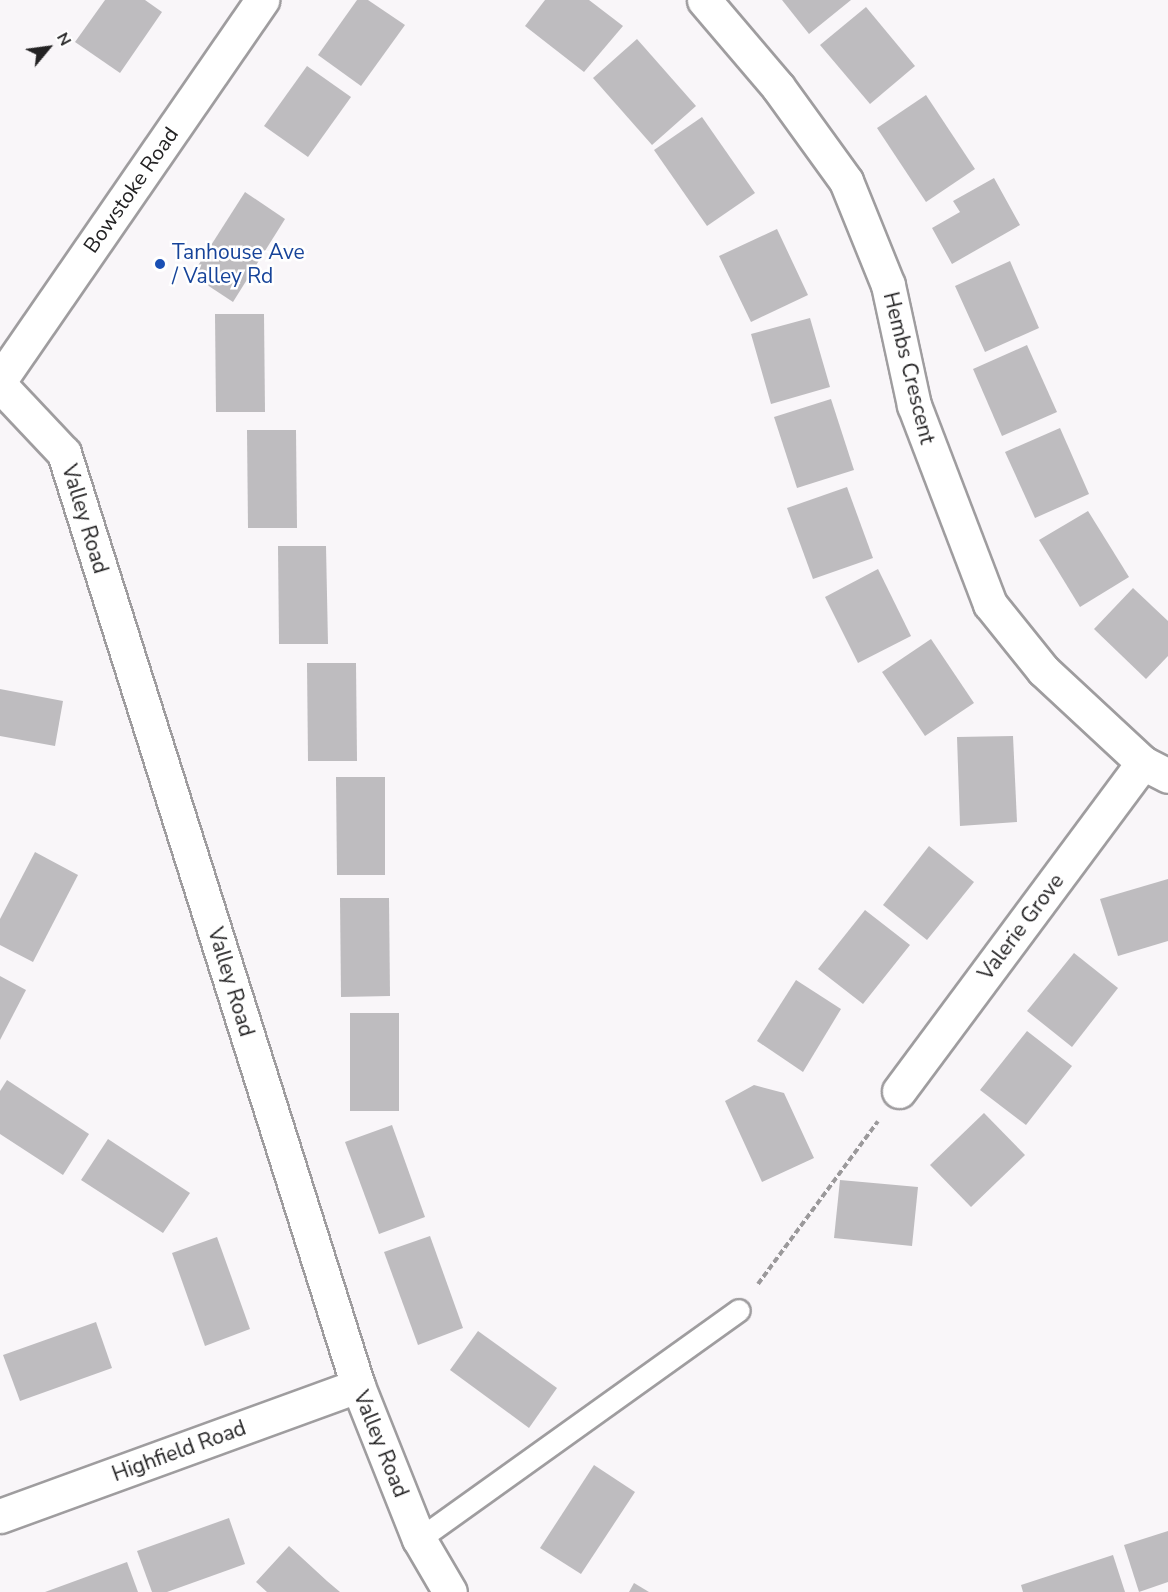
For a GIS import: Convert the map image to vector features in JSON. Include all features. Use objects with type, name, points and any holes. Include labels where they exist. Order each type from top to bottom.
[{"type":"street","name":"Bowstoke Road","points":[[0,382],[262,0]]},
{"type":"street","name":"Hembs Crescent","points":[[704,0],[778,87],[846,181],[888,285],[914,405],[990,604],[1042,670],[1156,770]]},
{"type":"street","name":"Valley Road","points":[[0,382],[64,453],[358,1386],[419,1539],[450,1592]]},
{"type":"street","name":"Valerie Grove","points":[[899,1091],[1156,770]]},
{"type":"street","name":"Highfield Road","points":[[0,1516],[358,1386]]},
{"type":"lane","points":[[419,1539],[738,1310]]},
{"type":"path","points":[[738,1310],[899,1091]]},
{"type":"building","points":[[105,0],[145,0],[162,12],[120,73],[75,42]]},
{"type":"building","points":[[357,0],[368,0],[405,25],[361,86],[318,55]]},
{"type":"building","points":[[545,0],[589,0],[623,26],[584,72],[525,26]]},
{"type":"building","points":[[782,0],[851,0],[809,34]]},
{"type":"building","points":[[866,7],[915,66],[870,104],[820,45]]},
{"type":"building","points":[[637,39],[696,106],[652,145],[593,78]]},
{"type":"building","points":[[307,66],[351,97],[308,157],[264,126]]},
{"type":"building","points":[[926,95],[975,169],[926,202],[877,128]]},
{"type":"building","points":[[702,117],[755,193],[707,226],[654,150]]},
{"type":"building","points":[[994,178],[1020,225],[952,264],[932,228],[960,212],[953,201]]},
{"type":"building","points":[[245,192],[285,219],[233,302],[192,275]]},
{"type":"building","points":[[777,229],[808,295],[751,322],[719,256]]},
{"type":"building","points":[[1010,261],[1039,328],[985,352],[955,286]]},
{"type":"building","points":[[215,314],[264,314],[265,412],[216,412]]},
{"type":"building","points":[[810,318],[830,387],[771,404],[751,334]]},
{"type":"building","points":[[1027,345],[1057,412],[1002,436],[973,369]]},
{"type":"building","points":[[831,399],[854,470],[797,488],[774,417]]},
{"type":"building","points":[[1060,428],[1089,494],[1035,518],[1005,452]]},
{"type":"building","points":[[247,430],[296,430],[297,528],[248,528]]},
{"type":"building","points":[[847,487],[873,558],[813,579],[787,508]]},
{"type":"building","points":[[1088,511],[1129,577],[1080,607],[1039,540]]},
{"type":"building","points":[[278,546],[326,546],[328,644],[279,644]]},
{"type":"building","points":[[878,569],[911,636],[858,663],[825,597]]},
{"type":"building","points":[[1133,588],[1168,621],[1168,656],[1146,679],[1094,629]]},
{"type":"building","points":[[931,639],[974,703],[925,736],[882,672]]},
{"type":"building","points":[[307,663],[356,663],[357,761],[308,761]]},
{"type":"building","points":[[0,689],[63,701],[55,746],[0,736]]},
{"type":"building","points":[[1013,736],[1017,822],[960,826],[957,737]]},
{"type":"building","points":[[336,777],[385,777],[385,875],[337,875]]},
{"type":"building","points":[[929,846],[974,882],[927,940],[883,905]]},
{"type":"building","points":[[35,852],[78,875],[33,962],[0,945],[0,919]]},
{"type":"building","points":[[1168,879],[1168,941],[1118,956],[1100,899]]},
{"type":"building","points":[[340,898],[389,898],[390,996],[341,997]]},
{"type":"building","points":[[865,910],[910,945],[863,1004],[818,969]]},
{"type":"building","points":[[1074,953],[1118,988],[1072,1047],[1027,1011]]},
{"type":"building","points":[[0,976],[26,990],[0,1040]]},
{"type":"building","points":[[796,980],[841,1009],[803,1072],[757,1041]]},
{"type":"building","points":[[350,1013],[399,1013],[399,1111],[350,1111]]},
{"type":"building","points":[[1027,1031],[1072,1066],[1026,1125],[980,1090]]},
{"type":"building","points":[[7,1080],[89,1134],[63,1175],[0,1134],[0,1091]]},
{"type":"building","points":[[754,1085],[784,1093],[814,1158],[762,1182],[725,1101]]},
{"type":"building","points":[[984,1113],[1025,1155],[971,1207],[930,1165]]},
{"type":"building","points":[[392,1125],[425,1217],[379,1234],[345,1142]]},
{"type":"building","points":[[108,1139],[190,1193],[163,1233],[81,1180]]},
{"type":"building","points":[[840,1180],[918,1187],[912,1246],[834,1238]]},
{"type":"building","points":[[430,1236],[463,1328],[418,1345],[384,1252]]},
{"type":"building","points":[[217,1237],[250,1329],[205,1346],[172,1253]]},
{"type":"building","points":[[96,1322],[112,1368],[20,1401],[3,1355]]},
{"type":"building","points":[[478,1331],[557,1388],[529,1428],[450,1370]]},
{"type":"building","points":[[594,1465],[635,1492],[581,1574],[540,1548]]},
{"type":"building","points":[[229,1518],[245,1564],[167,1592],[152,1592],[137,1551]]},
{"type":"building","points":[[1168,1531],[1168,1582],[1139,1592],[1124,1545]]},
{"type":"building","points":[[289,1546],[340,1592],[267,1592],[256,1582]]},
{"type":"building","points":[[1113,1555],[1125,1592],[1023,1592],[1021,1585]]},
{"type":"building","points":[[127,1562],[138,1592],[45,1592]]},
{"type":"building","points":[[634,1583],[649,1592],[629,1592]]},
{"type":"place","name":"Tanhouse Ave / Valley Rd","points":[[160,264]]}]
